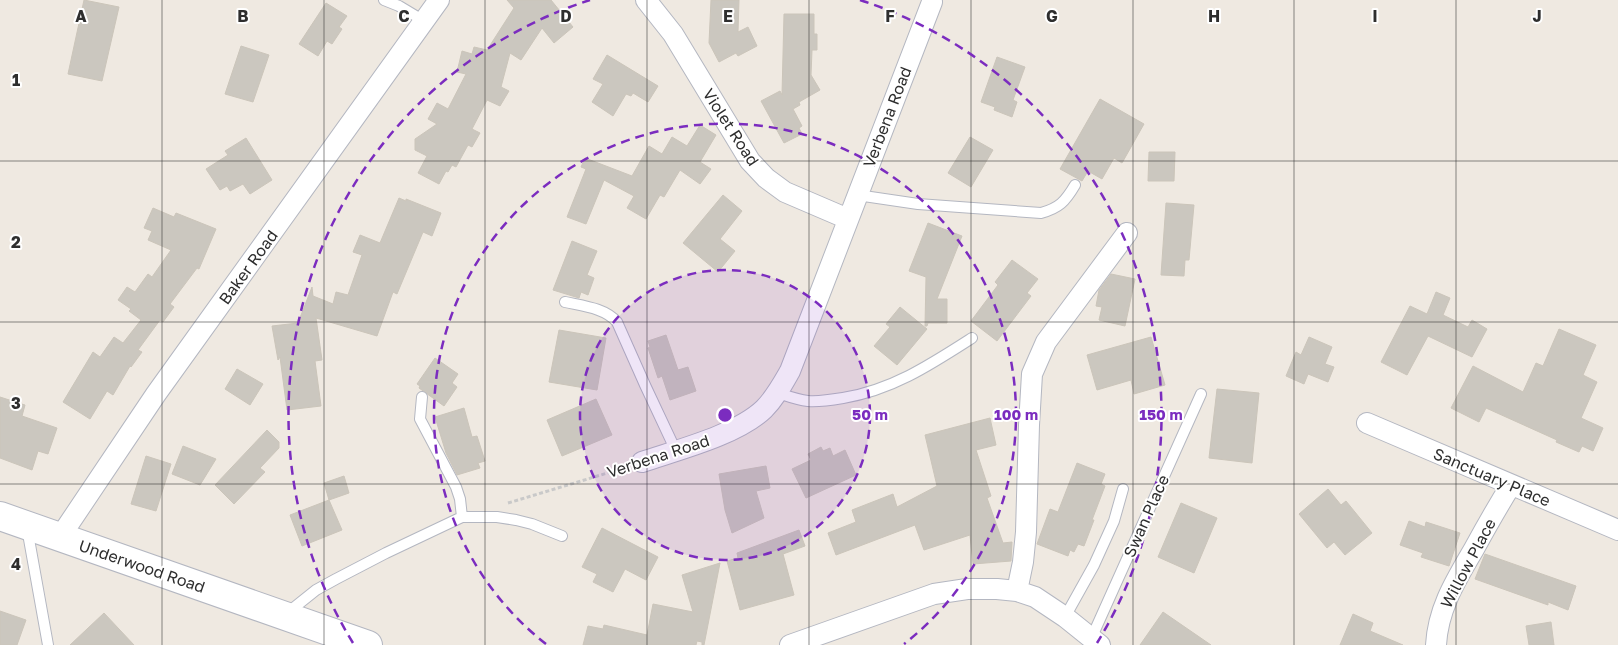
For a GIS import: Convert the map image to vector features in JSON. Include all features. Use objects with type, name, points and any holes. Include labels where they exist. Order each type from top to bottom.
[{"type":"main road","name":"Underwood Road","points":[[0,516],[368,645]]},
{"type":"street","name":"Baker Road","points":[[60,537],[156,394],[439,0]]},
{"type":"street","name":"Violet Road","points":[[646,0],[673,34],[750,161],[766,178],[785,192],[848,218]]},
{"type":"street","name":"Verbena Road","points":[[642,462],[723,434],[748,422],[764,409],[778,393],[790,371],[932,2]]},
{"type":"street","points":[[1017,591],[1023,562],[1026,532],[1029,406],[1032,374],[1046,342],[1127,233]]},
{"type":"street","name":"Sanctuary Place","points":[[1367,423],[1511,485],[1617,527]]},
{"type":"street","name":"Willow Place","points":[[1436,645],[1437,630],[1443,606],[1457,578],[1511,485]]},
{"type":"street","points":[[790,645],[934,594],[966,589],[1017,591],[1035,597],[1065,617],[1096,642]]},
{"type":"lane","points":[[384,0],[399,6],[424,21]]},
{"type":"lane","points":[[857,195],[918,204],[1041,213],[1054,209],[1067,199],[1075,185]]},
{"type":"lane","points":[[565,302],[601,311],[611,315],[617,322],[676,450]]},
{"type":"lane","points":[[778,393],[808,401],[828,401],[863,395],[900,381],[928,367],[972,338]]},
{"type":"lane","name":"Swan Place","points":[[1096,642],[1201,394]]},
{"type":"lane","points":[[422,397],[420,419],[456,487],[460,499],[462,517]]},
{"type":"lane","points":[[1065,617],[1094,565],[1111,529],[1123,489]]},
{"type":"lane","points":[[284,616],[316,590],[336,578],[462,517],[497,517],[516,520],[562,536]]},
{"type":"lane","points":[[27,526],[35,581],[48,645]]},
{"type":"path","name":"Verbena Road","points":[[500,506],[642,462]]},
{"type":"building","points":[[84,0],[119,7],[102,81],[68,74]]},
{"type":"building","points":[[507,0],[551,0],[573,27],[554,43],[542,28],[521,60],[510,53],[501,87],[509,91],[500,106],[487,100],[472,129],[480,133],[472,147],[468,145],[456,167],[452,165],[448,172],[446,171],[439,184],[418,173],[427,156],[415,150],[415,139],[437,124],[428,119],[437,103],[448,109],[466,74],[457,72],[462,51],[472,54],[474,47],[487,50],[514,8]]},
{"type":"building","points":[[711,0],[739,0],[738,32],[748,27],[757,46],[738,56],[736,53],[719,62],[709,43]]},
{"type":"building","points":[[326,3],[347,16],[339,27],[342,29],[332,44],[327,41],[318,56],[299,44]]},
{"type":"building","points":[[784,14],[814,14],[814,34],[817,34],[817,50],[812,50],[811,75],[820,90],[799,102],[800,105],[793,109],[802,126],[799,128],[802,134],[784,143],[761,101],[780,91],[782,95]]},
{"type":"building","points":[[241,46],[269,55],[253,102],[225,94]]},
{"type":"building","points":[[607,55],[658,86],[648,102],[633,93],[631,96],[626,94],[613,116],[592,102],[603,84],[593,79]]},
{"type":"building","points":[[997,57],[1025,67],[1013,100],[1017,102],[1012,117],[994,110],[995,107],[981,102]]},
{"type":"building","points":[[1100,99],[1144,124],[1122,163],[1114,158],[1102,179],[1088,171],[1082,181],[1060,169]]},
{"type":"building","points":[[700,125],[716,135],[700,162],[711,169],[700,184],[680,170],[664,197],[660,195],[646,219],[627,208],[634,196],[604,180],[586,224],[567,217],[586,169],[581,167],[585,158],[632,176],[649,146],[662,154],[672,137],[687,146]]},
{"type":"building","points":[[970,137],[993,150],[971,187],[948,173]]},
{"type":"building","points":[[246,138],[272,180],[250,194],[243,184],[230,191],[227,186],[220,190],[206,169],[228,155],[225,151]]},
{"type":"building","points":[[1149,152],[1175,152],[1174,181],[1148,181]]},
{"type":"building","points":[[723,195],[742,211],[720,239],[735,251],[718,272],[683,243]]},
{"type":"building","points":[[399,198],[441,213],[432,236],[423,232],[397,294],[393,292],[377,336],[316,318],[322,360],[315,361],[321,406],[287,410],[280,357],[278,360],[272,326],[298,323],[312,287],[313,296],[333,304],[336,292],[348,295],[362,255],[353,252],[360,235],[380,243]]},
{"type":"building","points":[[1166,203],[1194,205],[1189,260],[1185,260],[1184,276],[1161,275]]},
{"type":"building","points":[[153,208],[174,217],[176,213],[216,229],[199,269],[197,268],[170,304],[174,307],[163,322],[160,320],[138,350],[142,352],[130,366],[113,395],[107,391],[90,419],[63,402],[93,352],[100,357],[114,337],[123,343],[141,320],[129,311],[131,309],[118,300],[127,287],[135,292],[148,274],[152,277],[171,250],[148,240],[152,231],[144,228]]},
{"type":"building","points":[[928,223],[962,236],[937,299],[947,299],[947,323],[928,323],[925,326],[926,277],[909,271]]},
{"type":"building","points":[[572,241],[597,251],[587,275],[594,278],[588,295],[581,292],[579,298],[553,290]]},
{"type":"building","points":[[1012,260],[1038,279],[1027,293],[1031,296],[997,341],[971,321],[998,285],[995,282]]},
{"type":"building","points":[[1111,274],[1135,279],[1125,326],[1099,320],[1102,307],[1096,306],[1099,290]]},
{"type":"building","points":[[1436,292],[1450,298],[1443,315],[1468,327],[1472,320],[1487,329],[1472,357],[1428,336],[1407,375],[1381,362],[1410,306],[1427,314]]},
{"type":"building","points":[[900,307],[927,329],[897,365],[874,346],[890,327],[886,324]]},
{"type":"building","points":[[1559,329],[1596,345],[1583,375],[1597,382],[1581,418],[1603,428],[1593,451],[1582,446],[1579,452],[1486,408],[1479,422],[1451,408],[1473,366],[1523,392],[1536,363],[1543,366]]},
{"type":"building","points":[[559,330],[606,338],[597,390],[549,382]]},
{"type":"building","points":[[666,335],[678,370],[688,367],[696,391],[670,400],[662,376],[658,378],[648,348],[650,347],[648,341]]},
{"type":"building","points":[[1151,337],[1165,385],[1134,394],[1131,380],[1097,390],[1087,355]]},
{"type":"building","points":[[1309,337],[1332,347],[1325,364],[1334,367],[1328,382],[1308,374],[1304,384],[1286,376],[1296,352],[1301,355]]},
{"type":"building","points":[[435,358],[458,374],[452,383],[457,387],[444,406],[419,388],[420,386],[417,384]]},
{"type":"building","points":[[237,369],[263,384],[250,405],[225,389]]},
{"type":"building","points":[[1217,389],[1259,393],[1252,463],[1209,458]]},
{"type":"building","points":[[0,397],[25,405],[22,416],[57,428],[48,454],[38,451],[32,470],[0,458]]},
{"type":"building","points":[[596,399],[612,435],[562,456],[547,420]]},
{"type":"building","points":[[464,408],[472,437],[477,436],[485,461],[478,463],[480,468],[457,475],[446,453],[435,417]]},
{"type":"building","points":[[990,418],[996,445],[976,450],[991,496],[987,498],[1003,543],[1012,542],[1011,561],[973,564],[970,535],[924,550],[915,525],[836,555],[828,533],[856,522],[852,510],[893,494],[897,507],[937,486],[925,435]]},
{"type":"building","points":[[267,430],[279,442],[279,448],[260,468],[265,472],[234,504],[215,485]]},
{"type":"building","points":[[183,446],[216,459],[200,485],[172,474]]},
{"type":"building","points":[[821,447],[823,451],[830,448],[833,456],[845,450],[856,475],[806,498],[792,469],[811,460],[808,454]]},
{"type":"building","points":[[146,456],[171,464],[156,511],[131,504]]},
{"type":"building","points":[[1077,463],[1105,474],[1101,484],[1105,486],[1084,546],[1078,544],[1074,552],[1070,550],[1068,556],[1037,544],[1050,509],[1058,512]]},
{"type":"building","points":[[766,466],[770,488],[756,491],[764,518],[732,533],[725,510],[719,474]]},
{"type":"building","points":[[344,476],[349,493],[329,500],[324,483]]},
{"type":"building","points":[[1328,489],[1341,505],[1346,501],[1372,533],[1345,555],[1334,542],[1327,548],[1299,514]]},
{"type":"building","points":[[329,500],[342,530],[302,546],[290,515]]},
{"type":"building","points":[[1181,503],[1217,518],[1194,573],[1158,557]]},
{"type":"building","points":[[1409,521],[1425,527],[1426,522],[1460,533],[1449,566],[1421,557],[1423,553],[1400,545]]},
{"type":"building","points":[[602,528],[658,557],[646,580],[625,569],[613,592],[593,582],[597,574],[582,567]]},
{"type":"building","points":[[799,530],[805,546],[783,554],[794,595],[740,610],[727,561],[738,558],[737,553]]},
{"type":"building","points":[[1485,554],[1576,586],[1568,610],[1548,602],[1548,605],[1475,579]]},
{"type":"building","points":[[720,563],[704,645],[702,645],[702,642],[697,641],[696,645],[583,645],[588,626],[603,629],[604,625],[647,635],[653,604],[693,612],[682,575]]},
{"type":"building","points":[[0,611],[26,620],[17,645],[0,645]]},
{"type":"building","points":[[1163,612],[1211,645],[1140,645]]},
{"type":"building","points":[[104,613],[134,645],[70,645]]},
{"type":"building","points":[[1353,614],[1373,623],[1370,631],[1403,645],[1340,645]]},
{"type":"building","points":[[1551,622],[1554,645],[1529,645],[1526,626]]}]
